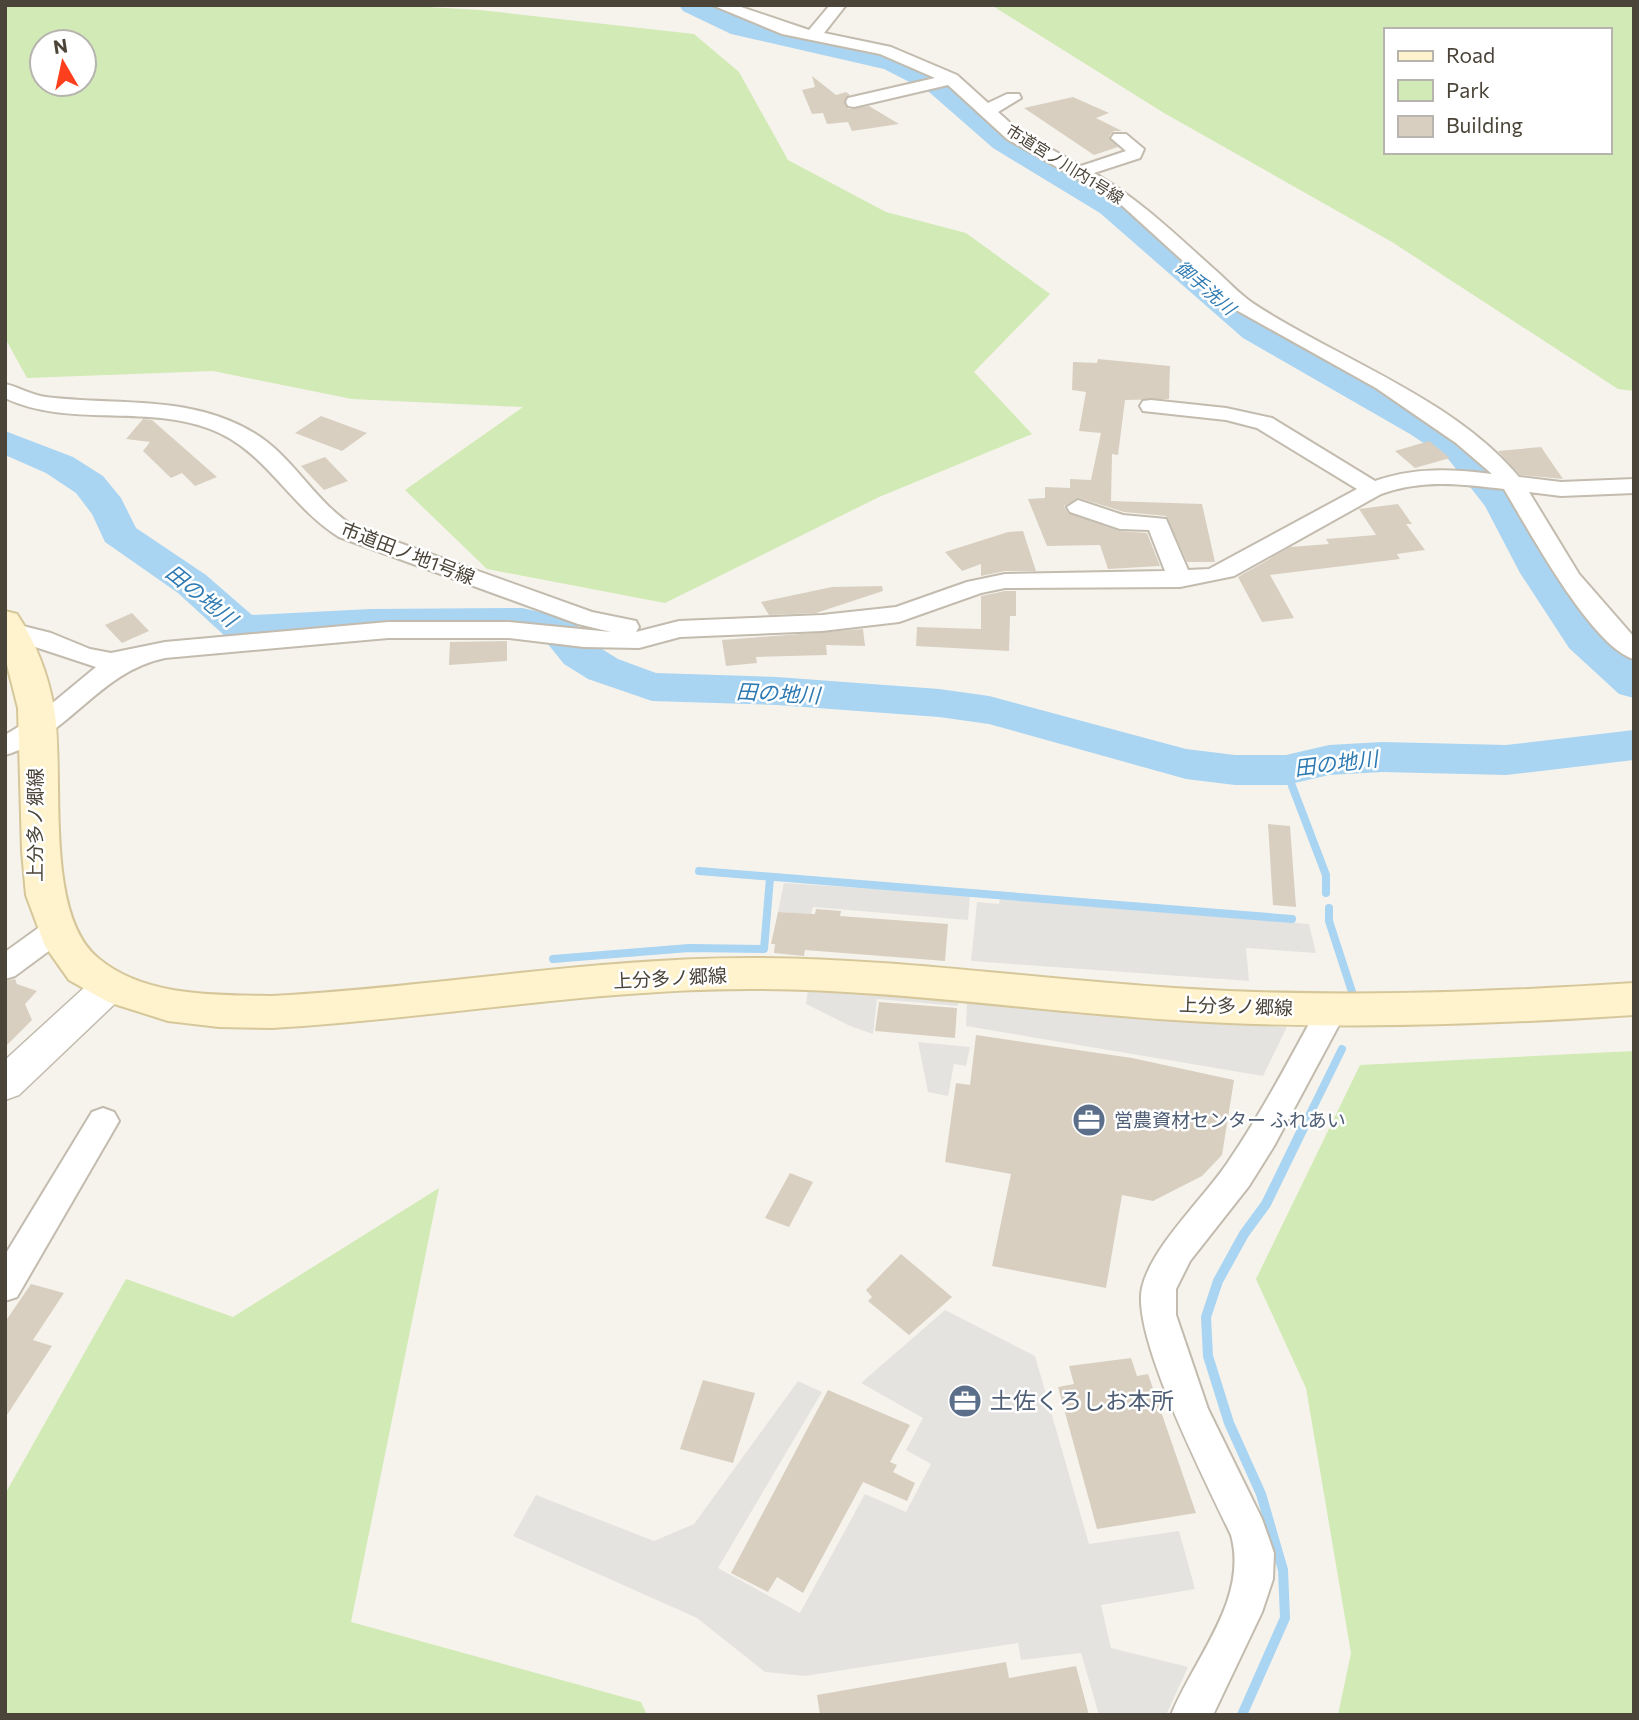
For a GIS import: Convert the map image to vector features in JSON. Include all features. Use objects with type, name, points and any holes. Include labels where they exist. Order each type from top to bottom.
[{"type":"main road","name":"上分多ノ郷線","points":[[8,626],[30,675],[21,739],[35,888],[51,934],[79,965],[111,985],[145,999],[181,1006],[266,1012],[669,976],[789,974],[1139,1002],[1332,1010],[1419,1010],[1634,999]]},
{"type":"street","name":"市道宮ノ川内1号線","points":[[720,5],[761,23],[885,50],[986,111],[1013,135],[1123,197],[1245,307],[1422,408],[1482,451],[1569,578],[1610,628],[1634,650]]},
{"type":"street","points":[[814,35],[838,5]]},
{"type":"street","points":[[854,102],[939,81]]},
{"type":"street","points":[[986,111],[1013,98]]},
{"type":"street","points":[[1080,172],[1134,154],[1135,149],[1120,138]]},
{"type":"street","name":"市道田ノ地1号線","points":[[5,390],[29,400],[165,410],[195,416],[254,443],[323,515],[348,531],[587,619],[631,627],[679,629]]},
{"type":"street","points":[[1151,406],[1226,414],[1264,423],[1373,489]]},
{"type":"street","points":[[8,626],[33,634],[82,658],[112,662],[185,647],[356,632],[509,630],[584,639],[639,640],[679,629],[821,622],[899,614],[975,587],[1005,581],[1180,580],[1226,571],[1373,489],[1404,478],[1423,475],[1465,477],[1561,489],[1634,486]]},
{"type":"street","points":[[1078,507],[1120,522],[1158,524],[1180,580]]},
{"type":"street","points":[[21,739],[110,670],[129,659]]},
{"type":"street","points":[[5,968],[51,934]]},
{"type":"street","points":[[5,1084],[111,985]]},
{"type":"street","points":[[1191,1715],[1243,1612],[1254,1579],[1255,1553],[1249,1532],[1191,1412],[1159,1315],[1159,1288],[1178,1251],[1237,1177],[1263,1137],[1332,1010]]},
{"type":"street","points":[[5,1286],[103,1121]]},
{"type":"green space","points":[[5,5],[393,5],[480,10],[694,34],[739,72],[788,160],[886,212],[966,233],[1050,294],[974,372],[1032,434],[879,497],[665,603],[487,569],[405,490],[523,407],[352,399],[213,371],[27,378],[5,338]]},
{"type":"green space","points":[[991,5],[1634,5],[1634,391],[1618,389],[1392,242],[1164,113]]},
{"type":"green space","points":[[1634,1051],[1634,1715],[1338,1715],[1351,1653],[1306,1388],[1256,1279],[1360,1065]]},
{"type":"green space","points":[[439,1188],[351,1622],[641,1702],[647,1715],[5,1715],[5,1494],[126,1279],[233,1317]]},
{"type":"shaded area","points":[[784,883],[970,895],[968,920],[813,907],[811,914],[778,912]]},
{"type":"shaded area","points":[[1000,899],[1309,924],[1316,953],[1246,948],[1249,981],[971,961],[977,902],[999,904]]},
{"type":"shaded area","points":[[808,989],[959,1001],[958,1006],[877,999],[873,1034],[806,1004]]},
{"type":"shaded area","points":[[967,1002],[1287,1027],[1263,1076],[966,1026]]},
{"type":"shaded area","points":[[918,1042],[970,1047],[966,1066],[954,1064],[948,1096],[928,1092]]},
{"type":"shaded area","points":[[945,1310],[1035,1356],[1089,1544],[1179,1531],[1195,1589],[1101,1605],[1111,1648],[1188,1667],[1166,1715],[1099,1715],[1081,1653],[1021,1660],[1018,1643],[805,1676],[765,1672],[697,1618],[513,1536],[536,1495],[654,1541],[694,1524],[798,1381],[822,1392],[718,1568],[800,1613],[865,1494],[906,1512],[931,1464],[906,1450],[923,1418],[861,1383]]},
{"type":"building","points":[[812,76],[836,95],[846,92],[850,95],[844,101],[848,109],[869,106],[899,124],[852,131],[848,122],[827,124],[823,113],[812,114],[802,90],[815,87]]},
{"type":"building","points":[[1073,97],[1109,113],[1096,118],[1122,131],[1114,131],[1109,136],[1118,147],[1094,155],[1024,108]]},
{"type":"building","points":[[1098,359],[1170,366],[1169,399],[1125,400],[1118,455],[1112,454],[1111,501],[1202,504],[1215,562],[1187,562],[1166,516],[1124,512],[1079,498],[1064,506],[1068,513],[1119,531],[1147,533],[1160,566],[1108,569],[1100,545],[1047,546],[1028,499],[1045,498],[1045,487],[1070,488],[1070,479],[1091,480],[1101,433],[1079,431],[1086,392],[1072,390],[1073,362],[1097,363]]},
{"type":"building","points":[[321,416],[367,433],[342,451],[295,433]]},
{"type":"building","points":[[143,419],[152,420],[217,477],[195,486],[182,473],[171,478],[143,451],[150,442],[126,439]]},
{"type":"building","points":[[1429,441],[1450,458],[1415,468],[1395,451]]},
{"type":"building","points":[[1541,447],[1563,479],[1520,475],[1498,451]]},
{"type":"building","points":[[325,457],[348,481],[324,490],[301,466]]},
{"type":"building","points":[[1398,504],[1412,524],[1406,524],[1425,550],[1397,554],[1400,559],[1270,575],[1294,618],[1262,622],[1238,577],[1290,547],[1329,544],[1326,539],[1376,535],[1359,509]]},
{"type":"building","points":[[1023,531],[1036,571],[1005,571],[981,576],[981,564],[962,571],[945,552],[1008,532]]},
{"type":"building","points":[[882,586],[883,591],[816,613],[769,615],[761,602],[832,587]]},
{"type":"building","points":[[1016,591],[1016,616],[1010,616],[1009,651],[916,646],[917,627],[981,629],[981,596]]},
{"type":"building","points":[[132,613],[149,631],[122,643],[105,625]]},
{"type":"building","points":[[863,629],[865,646],[826,645],[827,655],[756,657],[757,663],[726,666],[722,640]]},
{"type":"building","points":[[507,641],[507,661],[449,665],[450,642]]},
{"type":"building","points":[[1268,824],[1290,826],[1296,907],[1273,905]]},
{"type":"building","points":[[816,909],[841,911],[840,916],[948,924],[945,961],[805,950],[804,956],[774,953],[775,944],[771,944],[778,912],[815,914]]},
{"type":"building","points":[[15,979],[17,984],[37,991],[25,1004],[32,1020],[5,1047],[5,981]]},
{"type":"building","points":[[879,1002],[957,1008],[955,1038],[875,1031]]},
{"type":"building","name":"営農資材センター ふれあい","points":[[976,1035],[1132,1058],[1234,1080],[1222,1155],[1202,1176],[1153,1201],[1122,1195],[1106,1288],[992,1266],[1011,1174],[945,1162],[956,1083],[970,1085]]},
{"type":"building","points":[[790,1173],[813,1182],[789,1227],[765,1218]]},
{"type":"building","points":[[901,1254],[952,1297],[909,1335],[868,1301],[872,1297],[866,1290]]},
{"type":"building","points":[[31,1284],[64,1293],[33,1340],[52,1346],[5,1418],[5,1322]]},
{"type":"building","points":[[1131,1358],[1137,1376],[1148,1374],[1196,1513],[1097,1529],[1058,1387],[1074,1384],[1069,1366]]},
{"type":"building","points":[[703,1380],[755,1393],[733,1463],[680,1449]]},
{"type":"building","points":[[828,1390],[910,1425],[890,1462],[897,1465],[893,1472],[915,1483],[907,1501],[863,1482],[803,1593],[777,1577],[768,1592],[731,1573]]},
{"type":"building","points":[[1006,1662],[1009,1678],[1076,1666],[1089,1715],[820,1715],[817,1695]]},
{"type":"waterway","name":"御手洗川","points":[[692,5],[740,28],[893,63],[939,86],[1003,142],[1111,206],[1255,331],[1423,426],[1462,452],[1479,470],[1504,505],[1540,573],[1584,639],[1634,684]]},
{"type":"waterway","name":"田の地川","points":[[5,442],[59,465],[89,485],[102,498],[112,514],[119,534],[192,584],[242,629],[370,622],[522,621],[557,628],[579,654],[603,669],[652,687],[777,691],[939,703],[989,710],[1186,764],[1235,770],[1286,770],[1329,760],[1382,757],[1506,760],[1634,745]]},
{"type":"waterway","points":[[1286,770],[1326,875],[1326,893]]},
{"type":"waterway","points":[[699,871],[1292,919]]},
{"type":"waterway","points":[[553,959],[689,948],[764,949],[770,878]]},
{"type":"waterway","points":[[1329,908],[1329,921],[1355,1001]]},
{"type":"waterway","points":[[1304,1126],[1342,1049]]},
{"type":"waterway","points":[[1242,1715],[1285,1618],[1283,1570],[1261,1494],[1229,1423],[1208,1356],[1206,1317],[1218,1281],[1244,1234],[1266,1204],[1305,1124]]},
{"type":"place","name":"営農資材センター ふれあい","points":[[1089,1120]]},
{"type":"place","name":"土佐くろしお本所","points":[[965,1401]]}]
